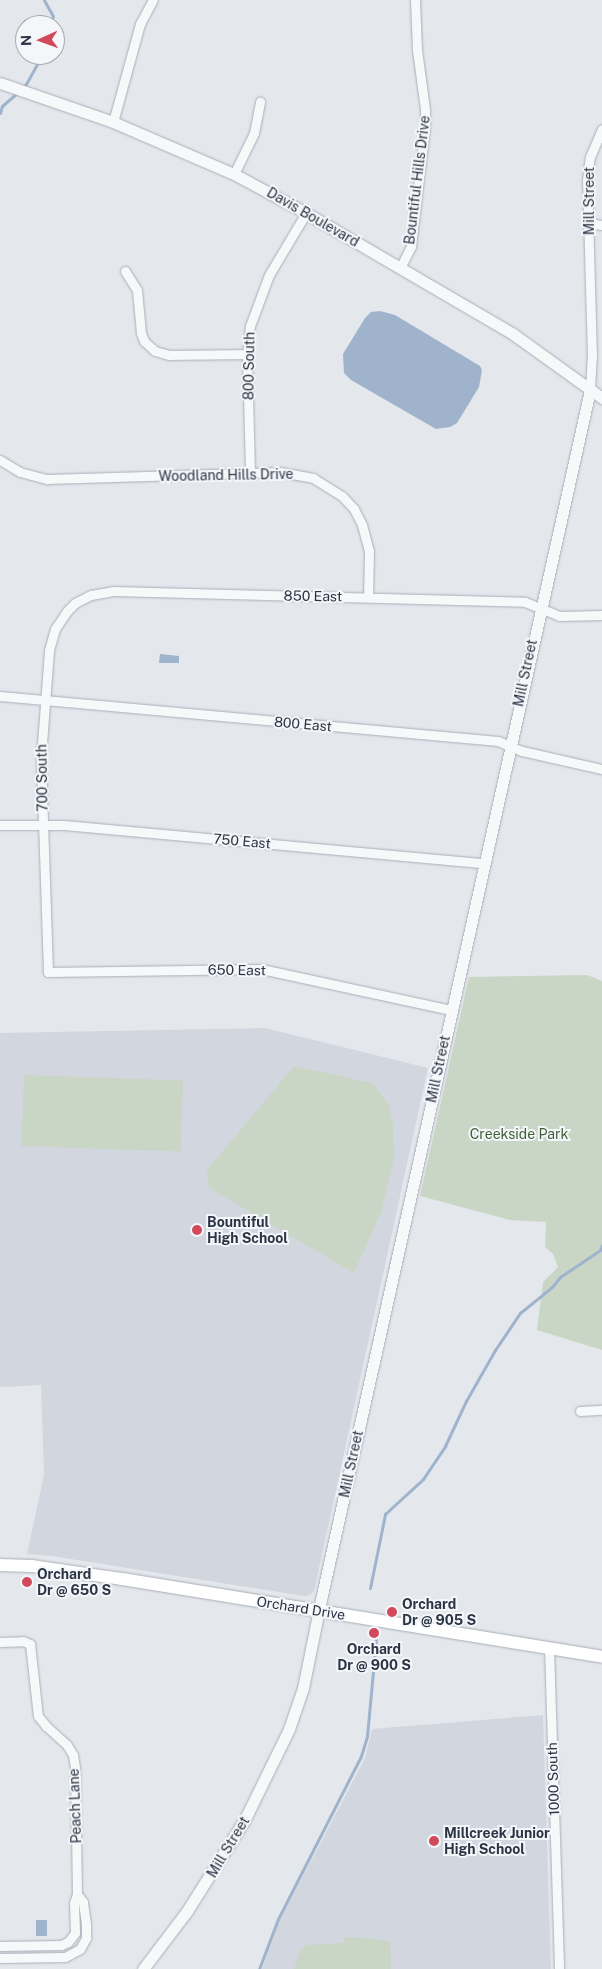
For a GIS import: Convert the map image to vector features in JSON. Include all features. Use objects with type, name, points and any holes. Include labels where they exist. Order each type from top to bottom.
[{"type":"main road","name":"Orchard Drive","points":[[0,1565],[32,1566],[113,1578],[602,1657]]},
{"type":"street","points":[[114,122],[140,24],[153,0]]},
{"type":"street","name":"Bountiful Hills Drive","points":[[400,268],[411,246],[426,118],[418,56],[415,0]]},
{"type":"street","name":"Davis Boulevard","points":[[0,83],[114,122],[234,174],[306,213],[530,345],[602,398]]},
{"type":"street","points":[[234,174],[254,133],[260,102]]},
{"type":"street","name":"Mill Street","points":[[143,1969],[217,1867],[257,1798],[298,1706],[509,746],[590,390],[592,357],[588,169],[590,157],[602,129]]},
{"type":"street","name":"800 South","points":[[250,472],[247,354],[250,326],[260,294],[306,213]]},
{"type":"street","points":[[589,223],[602,225]]},
{"type":"street","points":[[124,271],[137,290],[144,341],[155,352],[169,355],[247,354]]},
{"type":"street","name":"Woodland Hills Drive","points":[[0,460],[20,472],[47,479],[250,472],[292,472],[313,478],[332,488],[348,502],[358,517],[368,542],[368,597]]},
{"type":"street","name":"850 East","points":[[84,598],[98,593],[113,591],[525,602],[560,616],[602,615]]},
{"type":"street","name":"700 South","points":[[48,972],[40,757],[44,700],[49,650],[54,629],[67,611],[84,598]]},
{"type":"street","name":"800 East","points":[[0,696],[498,741],[522,751],[602,769]]},
{"type":"street","name":"750 East","points":[[0,825],[43,824],[484,863]]},
{"type":"street","name":"650 East","points":[[48,972],[261,969],[451,1010]]},
{"type":"street","points":[[580,1411],[602,1410]]},
{"type":"street","name":"Peach Lane","points":[[0,1642],[23,1642],[30,1644],[38,1716],[67,1745],[73,1755],[75,1767],[77,1894],[74,1903],[75,1932],[68,1942],[61,1945],[0,1946]]},
{"type":"street","name":"1000 South","points":[[549,1648],[559,1969]]},
{"type":"street","name":"Peach Lane","points":[[0,1958],[65,1956],[80,1949],[86,1938],[86,1924],[83,1902],[77,1894]]},
{"type":"shaded area","name":"Bountiful High School","points":[[265,1028],[428,1068],[314,1591],[310,1595],[304,1596],[52,1556],[27,1554],[44,1475],[41,1385],[0,1387],[0,1033]]},
{"type":"shaded area","name":"Millcreek Junior High School","points":[[543,1715],[551,1969],[262,1969],[278,1924],[365,1758],[372,1729]]},
{"type":"green space","name":"Creekside Park","points":[[587,975],[602,981],[602,1350],[537,1330],[543,1282],[558,1267],[553,1254],[545,1247],[546,1222],[510,1220],[420,1196],[469,977]]},
{"type":"green space","points":[[294,1066],[372,1083],[389,1105],[393,1125],[394,1158],[381,1212],[354,1273],[209,1188],[207,1170]]},
{"type":"green space","points":[[24,1075],[183,1081],[180,1152],[22,1146]]},
{"type":"green space","points":[[359,1937],[390,1942],[391,1969],[294,1969],[300,1951],[306,1945],[344,1943],[344,1938]]},
{"type":"water","points":[[380,311],[395,315],[480,366],[482,370],[479,387],[457,423],[450,427],[436,429],[351,380],[344,373],[343,354],[365,318],[371,312]]},
{"type":"water","points":[[160,654],[179,656],[179,663],[159,663]]},
{"type":"water","points":[[36,1920],[47,1920],[47,1936],[36,1936]]},
{"type":"waterway","points":[[44,0],[52,15]]},
{"type":"waterway","points":[[21,88],[26,84],[36,65]]},
{"type":"waterway","points":[[0,113],[2,106],[17,93]]},
{"type":"waterway","points":[[370,1588],[385,1514],[423,1479],[445,1446],[466,1401],[495,1350],[520,1313],[552,1287],[560,1277],[600,1250],[602,1245]]},
{"type":"waterway","points":[[259,1969],[278,1919],[361,1756],[367,1736],[376,1639]]},
{"type":"place","name":"Bountiful High School","points":[[197,1230]]},
{"type":"place","name":"Orchard Dr @ 650 S","points":[[27,1582]]},
{"type":"place","name":"Orchard Dr @ 905 S","points":[[392,1612]]},
{"type":"place","name":"Orchard Dr @ 900 S","points":[[374,1633]]},
{"type":"place","name":"Millcreek Junior High School","points":[[434,1841]]}]
